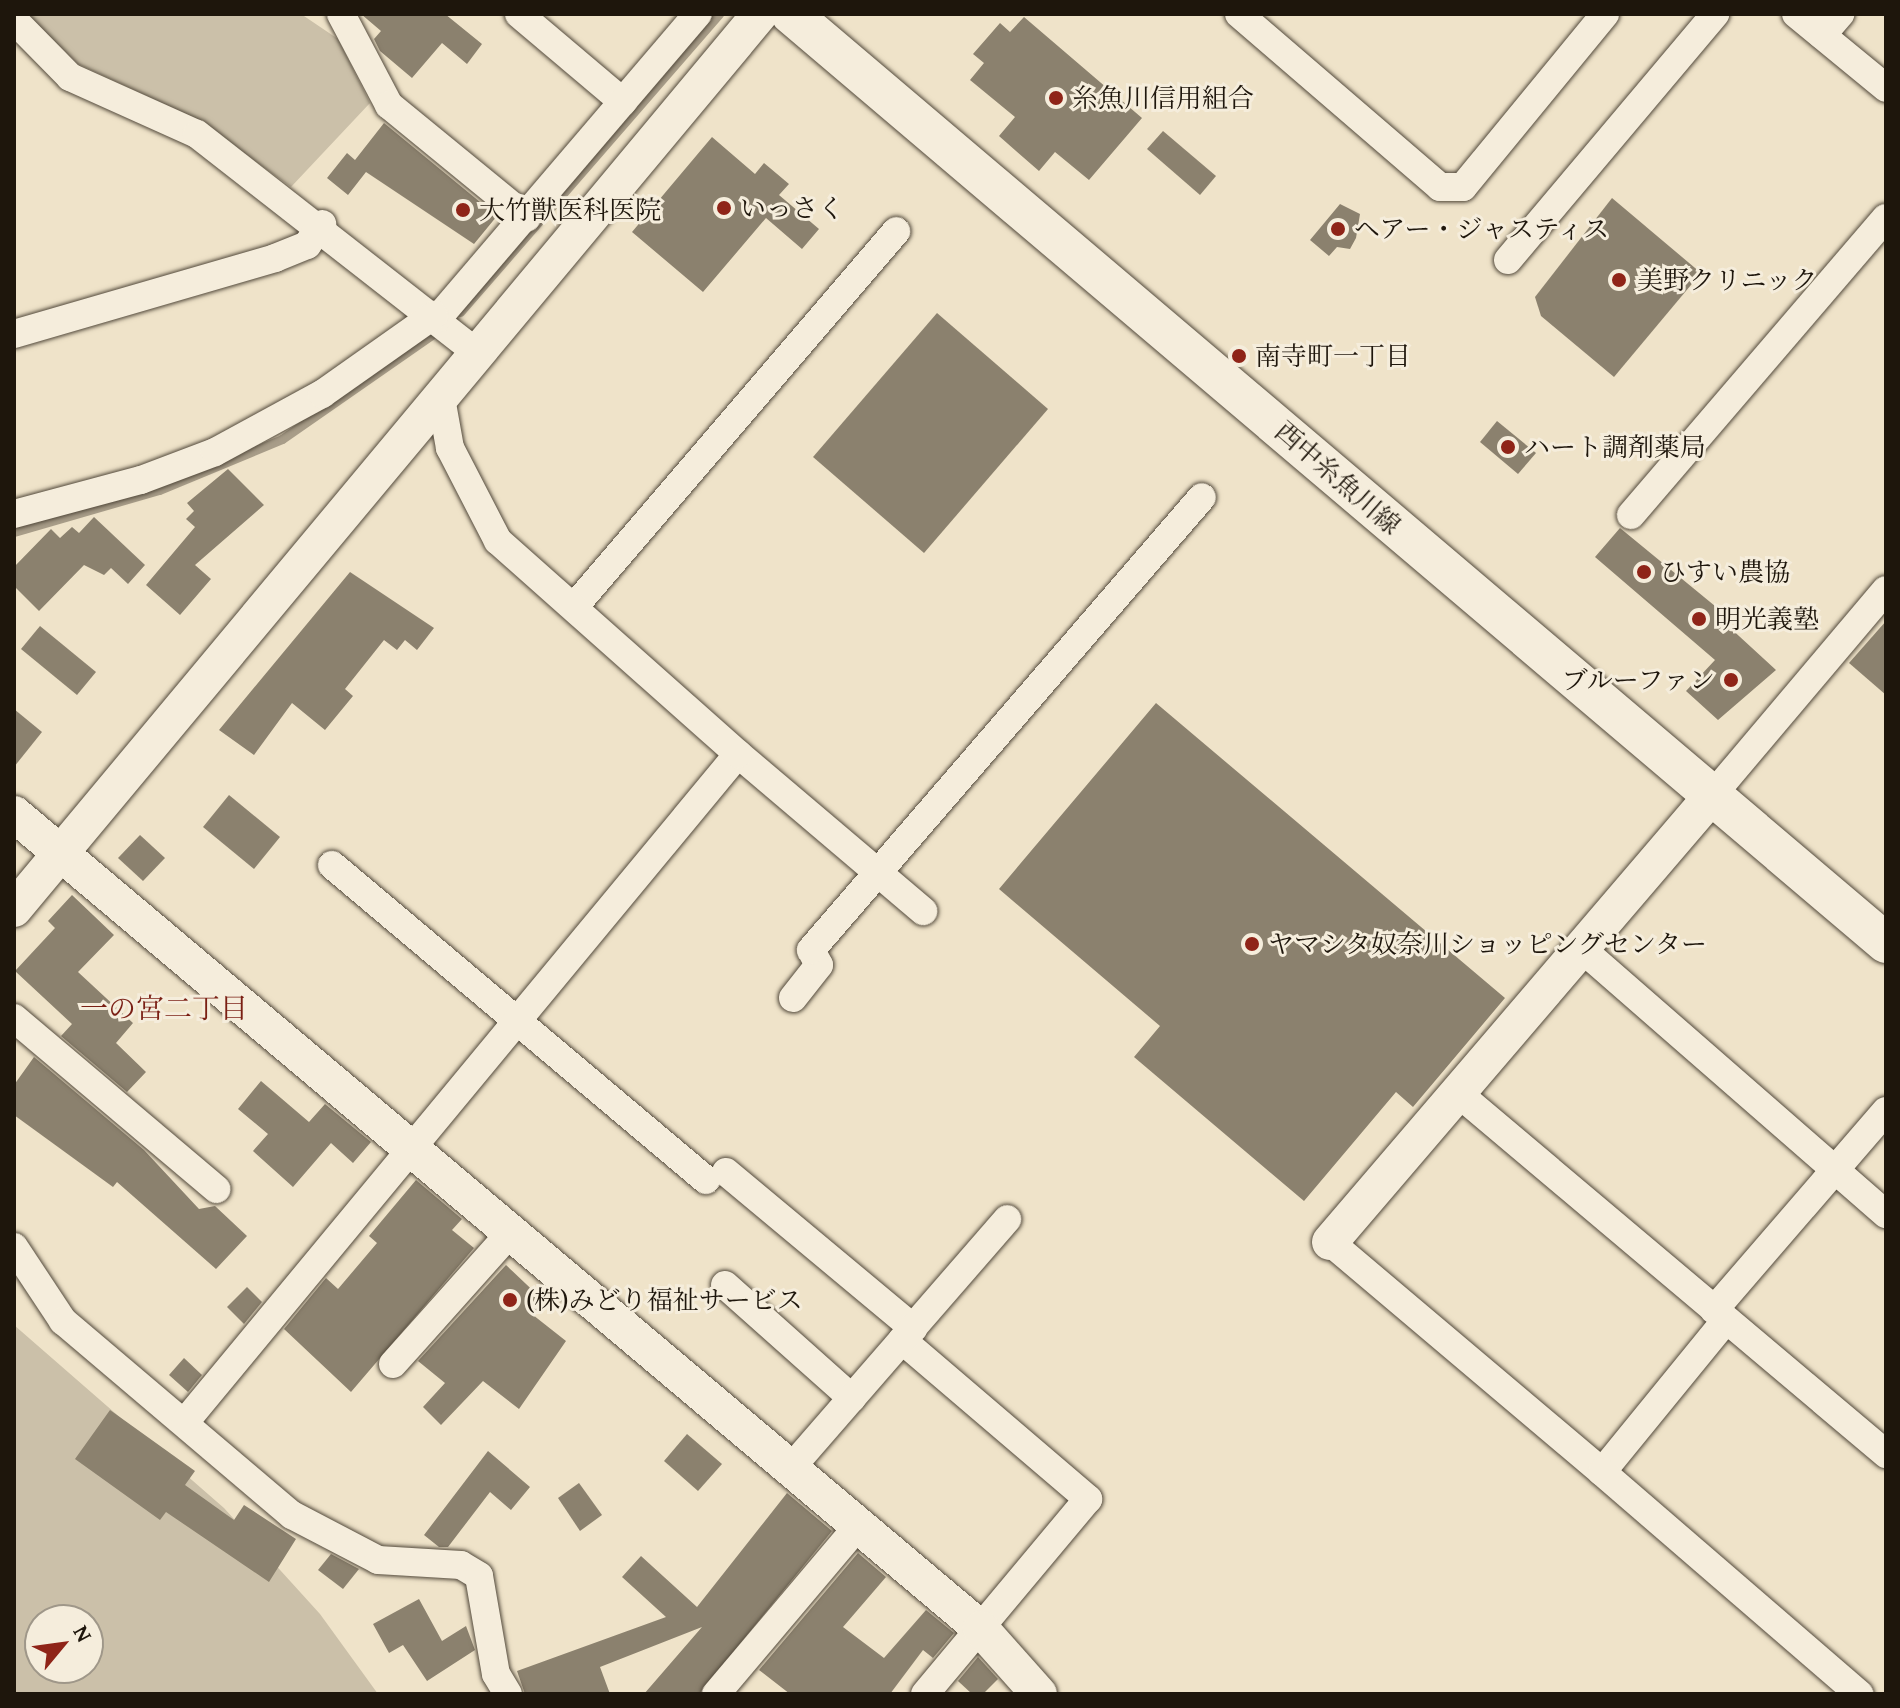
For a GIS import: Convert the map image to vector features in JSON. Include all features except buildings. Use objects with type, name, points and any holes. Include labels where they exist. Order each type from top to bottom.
[{"type":"main road","name":"西中糸魚川線","points":[[791,14],[1710,798],[1886,943]]},
{"type":"street","points":[[341,14],[389,105],[527,218]]},
{"type":"street","points":[[519,14],[623,102]]},
{"type":"street","points":[[14,514],[141,480],[215,452],[322,394],[436,316],[527,218],[698,14]]},
{"type":"street","points":[[14,909],[441,398],[475,351],[760,14]]},
{"type":"street","points":[[1239,14],[1440,187],[1463,187],[1605,14]]},
{"type":"street","points":[[1508,260],[1715,14]]},
{"type":"street","points":[[1796,14],[1831,25],[1886,88]]},
{"type":"street","points":[[14,20],[70,77],[197,134],[322,224],[475,351]]},
{"type":"street","points":[[1631,515],[1886,218]]},
{"type":"street","points":[[14,334],[275,258],[307,245],[322,224]]},
{"type":"street","points":[[574,607],[896,231]]},
{"type":"street","points":[[441,398],[450,448],[475,507],[498,541],[738,754],[923,911]]},
{"type":"street","points":[[793,998],[819,965],[811,950],[1202,497]]},
{"type":"street","points":[[1859,1694],[1330,1242],[1583,950],[1886,590]]},
{"type":"street","points":[[185,1422],[410,1146],[738,754]]},
{"type":"street","points":[[17,821],[61,853],[981,1629],[1039,1694]]},
{"type":"street","points":[[332,865],[516,1020],[716,1176],[907,1334],[1088,1499],[925,1694]]},
{"type":"street","points":[[1583,950],[1886,1214]]},
{"type":"street","points":[[14,1018],[216,1189]]},
{"type":"street","points":[[1459,1094],[1886,1454]]},
{"type":"street","points":[[1602,1472],[1834,1170],[1886,1111]]},
{"type":"street","points":[[790,1469],[1007,1219]]},
{"type":"street","points":[[393,1364],[511,1232]]},
{"type":"street","points":[[14,1247],[63,1321],[185,1422],[234,1473],[292,1515],[378,1560],[461,1565],[479,1576],[496,1674],[508,1694]]},
{"type":"street","points":[[725,1285],[852,1398]]},
{"type":"street","points":[[716,1694],[858,1526]]},
{"type":"shaded area","points":[[27,14],[301,14],[338,39],[370,103],[291,187],[197,119],[78,64]]},
{"type":"shaded area","points":[[14,1325],[224,1508],[320,1614],[378,1694],[14,1694]]},
{"type":"waterway","points":[[460,312],[719,14]]},
{"type":"waterway","points":[[14,532],[159,490],[282,439],[440,329]]},
{"type":"place","name":"糸魚川信用組合","points":[[1056,98]]},
{"type":"place","name":"いっさく","points":[[724,208]]},
{"type":"place","name":"大竹獣医科医院","points":[[463,210]]},
{"type":"place","name":"ヘアー・ジャスティス","points":[[1338,229]]},
{"type":"place","name":"美野クリニック","points":[[1619,280]]},
{"type":"place","name":"南寺町一丁目","points":[[1239,356]]},
{"type":"place","name":"ハート調剤薬局","points":[[1508,447]]},
{"type":"place","name":"ひすい農協","points":[[1644,572]]},
{"type":"place","name":"明光義塾","points":[[1699,619]]},
{"type":"place","name":"ブルーファン","points":[[1731,680]]},
{"type":"place","name":"ヤマシタ奴奈川ショッピングセンター","points":[[1252,944]]},
{"type":"place","name":"(株)みどり福祉サービス","points":[[510,1300]]},
{"type":"district","name":"一の宮二丁目","points":[[164,1008]]}]
